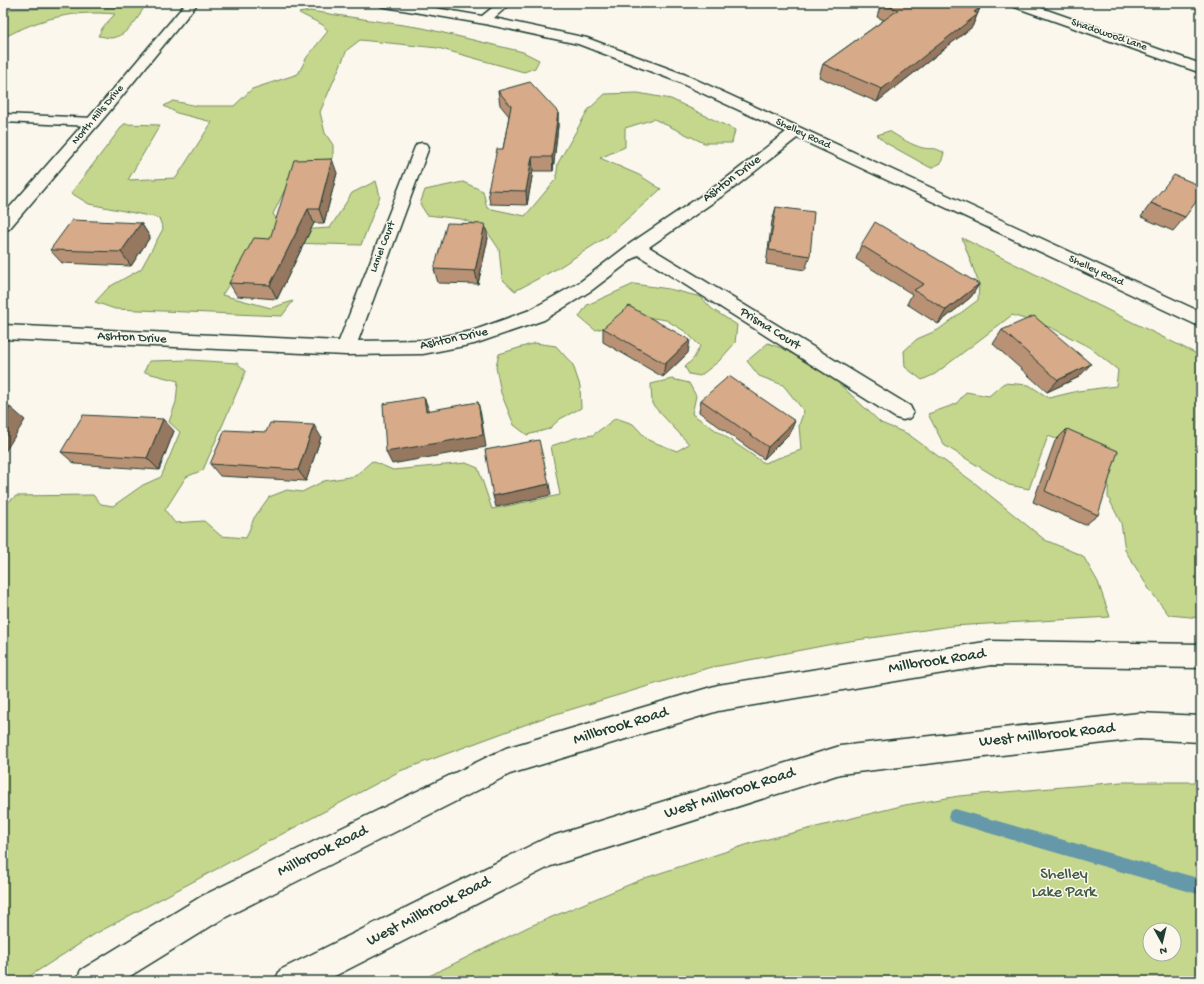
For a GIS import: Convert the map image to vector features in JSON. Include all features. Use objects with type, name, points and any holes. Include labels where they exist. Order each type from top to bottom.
[{"type":"street","name":"North Hills Drive","points":[[3,225],[192,3]]},
{"type":"street","name":"Shelley Road","points":[[385,3],[486,20],[582,41],[681,78],[1201,320]]},
{"type":"street","points":[[486,20],[505,3]]},
{"type":"street","name":"Shadowood Lane","points":[[1016,3],[1201,69]]},
{"type":"street","points":[[3,118],[92,122]]},
{"type":"street","name":"Ashton Drive","points":[[3,332],[346,348],[423,347],[474,337],[537,315],[586,286],[637,247],[729,184],[797,131]]},
{"type":"street","name":"Laniel Court","points":[[346,348],[422,147]]},
{"type":"street","name":"Prisma Court","points":[[637,247],[903,412]]},
{"type":"street","name":"Millbrook Road","points":[[92,981],[213,907],[506,762],[718,698],[991,653],[1201,656]]},
{"type":"street","name":"West Millbrook Road","points":[[292,981],[546,853],[840,760],[1139,726],[1201,729]]},
{"type":"green space","points":[[144,7],[135,22],[117,37],[111,38],[98,36],[103,27],[115,14],[85,13],[58,17],[30,25],[3,38],[3,18],[10,9]]},
{"type":"green space","points":[[310,11],[423,28],[523,52],[539,60],[535,68],[524,72],[438,48],[360,40],[347,50],[320,112],[325,133],[333,145],[333,158],[313,166],[294,171],[273,214],[284,231],[330,228],[352,193],[376,181],[380,196],[361,245],[289,243],[255,245],[222,295],[271,308],[293,301],[282,316],[115,309],[95,302],[109,287],[141,269],[163,229],[159,218],[89,204],[71,193],[124,124],[160,125],[128,180],[176,178],[212,122],[177,113],[164,106],[173,101],[198,106],[234,106],[252,89],[298,74],[307,57],[328,31],[323,25],[299,13]]},
{"type":"green space","points":[[638,93],[671,99],[735,130],[732,143],[704,143],[654,119],[625,128],[625,147],[600,158],[639,175],[661,189],[608,236],[558,268],[515,291],[502,279],[499,249],[484,227],[461,219],[427,215],[420,204],[425,190],[463,182],[483,191],[487,208],[525,216],[556,179],[558,163],[588,110],[605,94]]},
{"type":"green space","points":[[889,131],[914,145],[923,148],[935,149],[944,153],[941,163],[931,168],[886,143],[877,135]]},
{"type":"green space","points":[[962,238],[1201,356],[1201,618],[1169,615],[1149,589],[1125,550],[1121,523],[1108,497],[1109,458],[1048,436],[1029,489],[1009,485],[944,445],[928,414],[956,404],[966,392],[989,396],[1004,383],[1029,385],[1049,398],[1078,391],[1116,386],[1118,370],[1089,347],[1052,328],[1012,315],[935,374],[922,380],[905,367],[904,351],[917,339],[938,330],[978,300],[979,284]]},
{"type":"green space","points":[[634,284],[669,289],[701,297],[712,309],[737,325],[735,343],[719,361],[700,376],[689,374],[685,367],[694,358],[700,346],[686,332],[666,320],[634,315],[612,326],[595,330],[579,317],[587,305]]},
{"type":"green space","points":[[535,343],[556,346],[573,365],[580,386],[581,408],[560,419],[549,429],[527,435],[514,425],[501,393],[496,367],[499,354]]},
{"type":"green space","points":[[768,343],[784,349],[831,376],[881,423],[908,434],[976,484],[1045,540],[1083,556],[1098,582],[1110,617],[952,626],[843,642],[708,668],[546,717],[400,771],[95,934],[22,981],[3,981],[3,506],[16,496],[93,495],[101,504],[113,506],[143,485],[161,477],[180,432],[169,422],[176,402],[178,381],[144,372],[149,361],[190,360],[237,363],[246,371],[203,470],[186,477],[165,510],[175,523],[204,521],[221,536],[246,538],[254,518],[269,497],[287,490],[302,492],[324,481],[355,476],[372,461],[393,470],[466,463],[478,468],[492,509],[560,495],[551,446],[575,438],[593,435],[616,418],[633,424],[648,440],[677,451],[689,444],[652,404],[651,384],[672,379],[689,383],[696,396],[692,414],[764,463],[801,450],[799,425],[804,411],[783,385],[759,376],[747,361]]},
{"type":"green space","name":"Shelley Lake Park","points":[[1121,782],[1201,782],[1201,981],[419,981],[528,927],[645,878],[752,843],[905,805],[959,796]]},
{"type":"building","points":[[881,3],[965,3],[980,8],[974,12],[978,14],[882,89],[823,64],[898,10]]},
{"type":"building","points":[[530,82],[558,112],[552,157],[532,157],[526,191],[488,190],[497,149],[503,149],[511,106],[498,91]]},
{"type":"building","points":[[332,159],[319,209],[308,209],[270,285],[229,283],[254,238],[270,239],[294,160]]},
{"type":"building","points":[[1174,175],[1201,186],[1201,195],[1185,217],[1151,203]]},
{"type":"building","points":[[776,207],[814,212],[810,256],[769,250]]},
{"type":"building","points":[[72,220],[141,223],[121,252],[50,250]]},
{"type":"building","points":[[875,222],[979,284],[946,310],[914,290],[924,284],[861,245]]},
{"type":"building","points":[[447,223],[485,224],[475,271],[434,269]]},
{"type":"building","points":[[629,306],[690,340],[665,364],[603,328]]},
{"type":"building","points":[[1034,316],[1091,364],[1058,380],[1002,330]]},
{"type":"building","points":[[729,376],[795,421],[768,447],[701,400]]},
{"type":"building","points":[[424,397],[426,411],[478,402],[483,435],[386,452],[383,404]]},
{"type":"building","points":[[3,407],[10,407],[3,418]]},
{"type":"building","points":[[83,415],[163,419],[147,458],[61,452]]},
{"type":"building","points":[[270,423],[314,425],[298,470],[210,464],[225,430],[266,432]]},
{"type":"building","points":[[1067,429],[1118,451],[1098,515],[1045,491]]},
{"type":"building","points":[[539,440],[549,484],[493,496],[485,450]]},
{"type":"waterway","points":[[955,816],[1201,887]]}]
